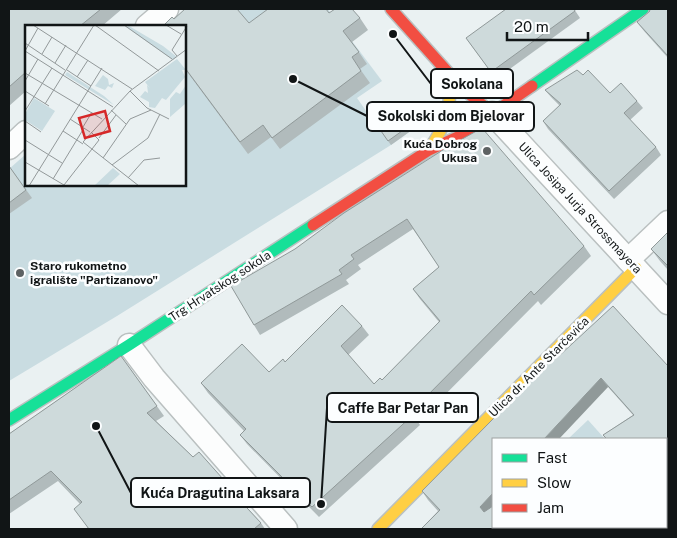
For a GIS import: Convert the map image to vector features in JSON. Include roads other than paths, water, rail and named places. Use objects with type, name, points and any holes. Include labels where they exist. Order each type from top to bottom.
[{"type":"main road","points":[[391,9],[448,74],[470,96],[492,113]]},
{"type":"main road","name":"Trg Hrvatskog sokola","points":[[9,420],[129,345],[430,150],[460,136],[643,9]]},
{"type":"main road","name":"Trg Hrvatskog sokola","points":[[430,150],[442,129],[452,104],[452,90],[448,74]]},
{"type":"main road","name":"Ulica dr. Ante Starčevića","points":[[378,529],[632,264]]},
{"type":"street","points":[[148,25],[167,9]]},
{"type":"street","name":"Ulica Josipa Jurja Strossmayera","points":[[492,113],[668,303]]},
{"type":"street","points":[[9,148],[25,133]]},
{"type":"street","name":"Ulica dr. Ante Starčevića","points":[[632,264],[668,222]]},
{"type":"street","points":[[129,345],[154,378],[286,529]]},
{"type":"place","name":"Sokolana","points":[[393,34]]},
{"type":"place","name":"Sokolski dom Bjelovar","points":[[293,79]]},
{"type":"place","name":"Kuća Dobrog Ukusa","points":[[487,151]]},
{"type":"place","name":"Staro rukometno igralište \"Partizanovo\"","points":[[20,273]]},
{"type":"place","name":"Kuća Dragutina Laksara","points":[[96,426]]},
{"type":"place","name":"Caffe Bar Petar Pan","points":[[321,504]]}]
